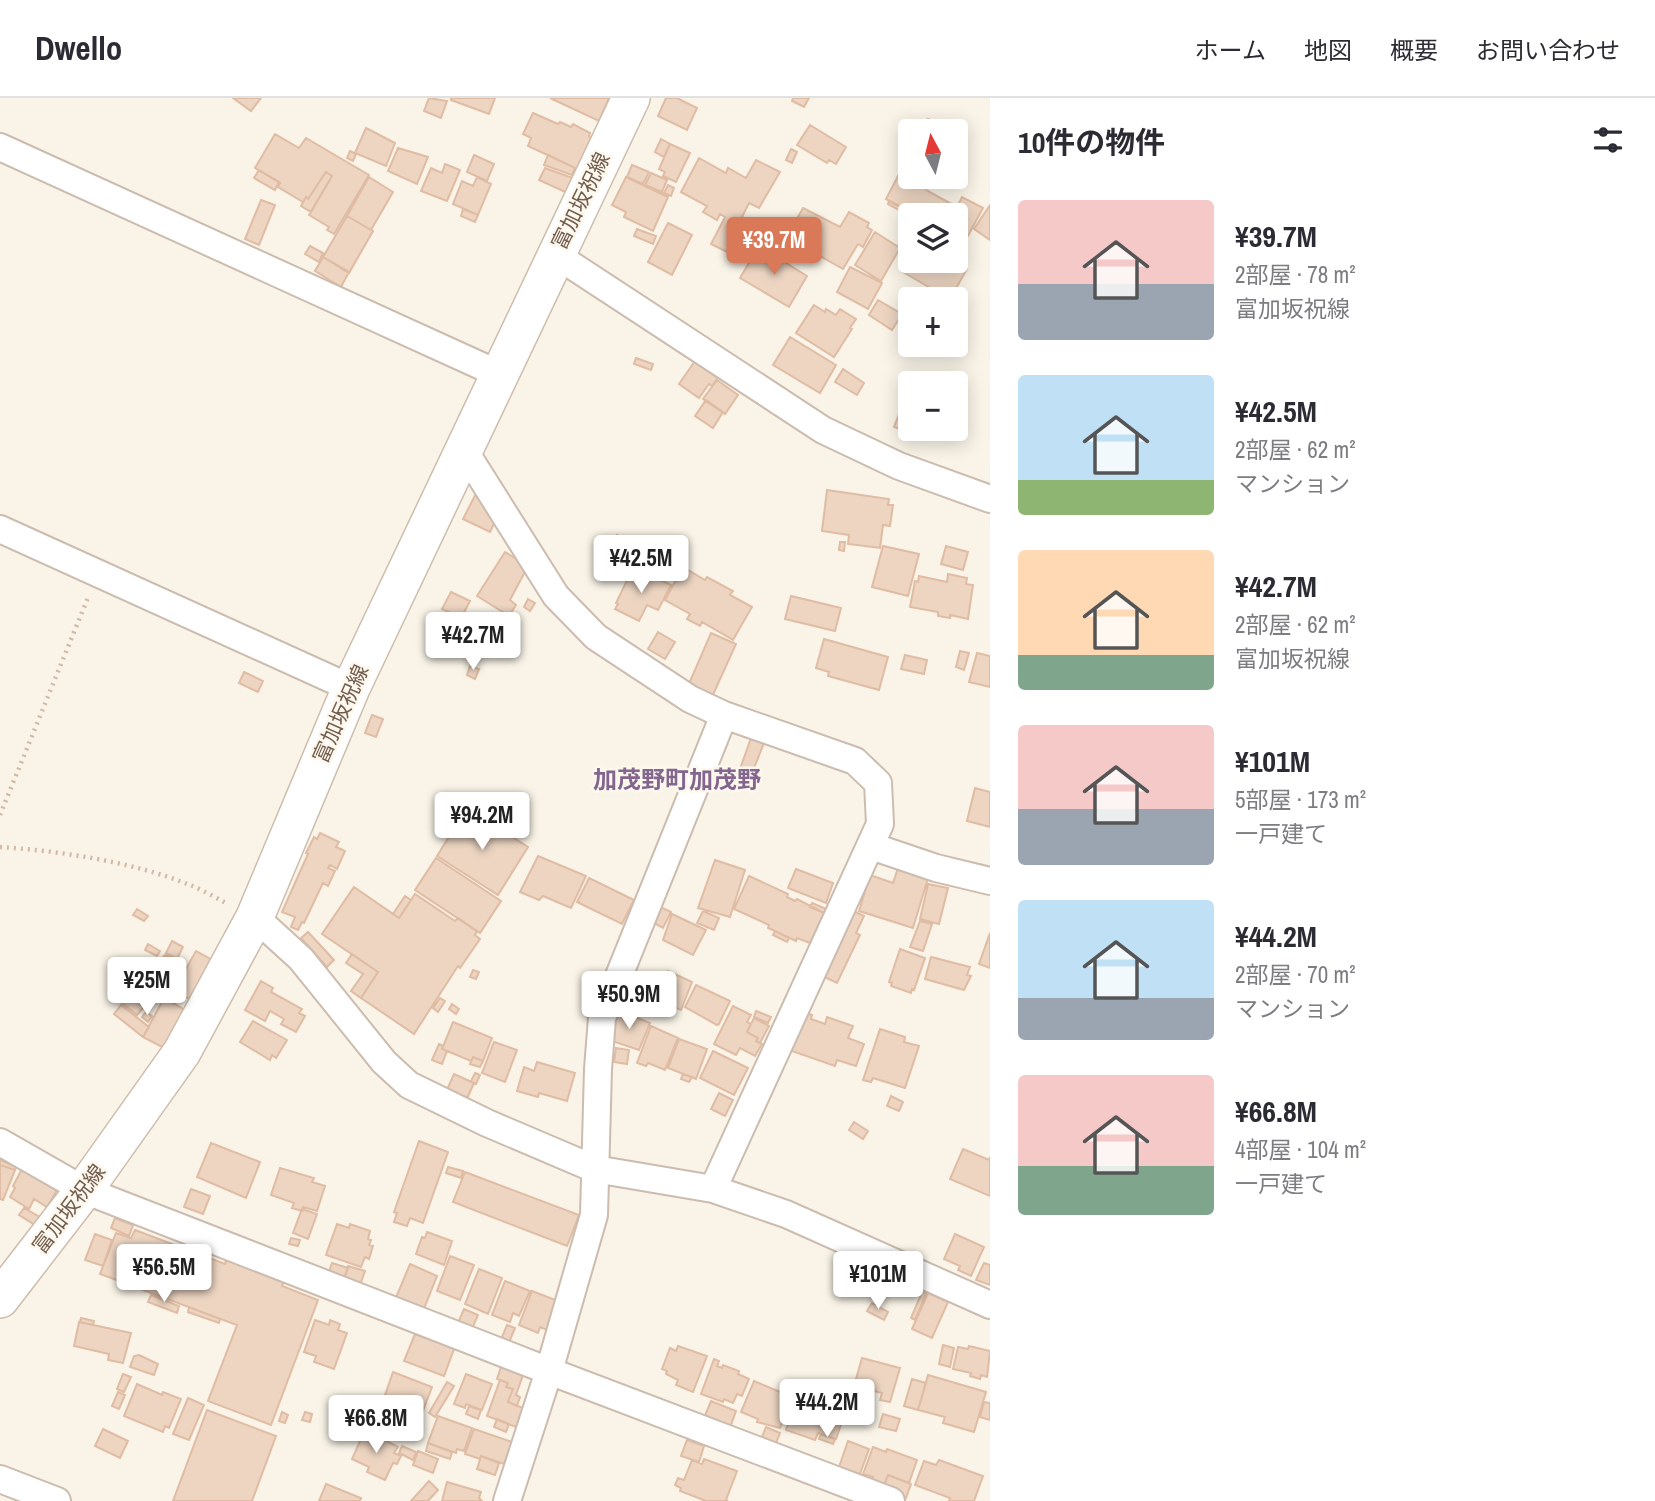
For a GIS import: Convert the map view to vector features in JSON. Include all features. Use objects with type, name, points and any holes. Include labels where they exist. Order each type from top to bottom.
[{"type":"main road","name":"富加坂祝線","points":[[0,1299],[84,1191],[182,1052],[255,917],[351,688],[631,98]]},
{"type":"street","points":[[0,147],[501,376]]},
{"type":"street","points":[[556,255],[823,430],[899,466],[990,499]]},
{"type":"street","points":[[464,450],[556,596],[597,637],[690,699],[724,715],[855,761],[878,783],[880,824],[713,1189]]},
{"type":"street","points":[[0,529],[351,688]]},
{"type":"street","points":[[507,1501],[550,1371],[594,1215],[602,1018],[724,715]]},
{"type":"street","points":[[870,846],[936,869],[990,881]]},
{"type":"street","points":[[255,917],[301,959],[384,1062],[409,1085],[486,1123],[595,1169],[713,1189],[786,1214],[990,1305]]},
{"type":"street","points":[[0,1142],[84,1191],[891,1501]]},
{"type":"street","points":[[0,1479],[57,1501]]},
{"type":"path","points":[[0,815],[97,574]]},
{"type":"path","points":[[0,847],[121,864],[189,885],[255,917]]},
{"type":"building","points":[[233,98],[261,98],[251,111]]},
{"type":"building","points":[[429,98],[447,101],[441,118],[424,111]]},
{"type":"building","points":[[451,98],[495,98],[489,114]]},
{"type":"building","points":[[550,98],[609,98],[599,121]]},
{"type":"building","points":[[666,98],[677,98],[697,108],[687,130],[658,116]]},
{"type":"building","points":[[793,98],[809,98],[804,107],[792,101]]},
{"type":"building","points":[[533,113],[558,124],[560,122],[571,127],[573,124],[590,133],[591,138],[577,169],[528,146],[531,138],[523,134]]},
{"type":"building","points":[[810,125],[846,147],[836,164],[829,160],[827,163],[797,145]]},
{"type":"building","points":[[366,128],[395,143],[386,166],[355,153]]},
{"type":"building","points":[[275,134],[299,148],[306,138],[369,175],[334,234],[327,230],[329,227],[309,215],[332,176],[326,172],[308,199],[306,197],[303,202],[278,187],[280,183],[255,168]]},
{"type":"building","points":[[661,139],[670,144],[664,157],[655,152]]},
{"type":"building","points":[[670,144],[690,153],[676,182],[663,176],[665,172],[659,169]]},
{"type":"building","points":[[398,148],[428,157],[417,184],[388,171]]},
{"type":"building","points":[[791,149],[797,152],[792,163],[786,160]]},
{"type":"building","points":[[350,151],[356,154],[353,161],[347,158]]},
{"type":"building","points":[[474,155],[494,164],[487,181],[467,172]]},
{"type":"building","points":[[548,155],[575,168],[572,175],[544,165]]},
{"type":"building","points":[[699,158],[726,173],[728,168],[746,178],[756,160],[780,172],[759,208],[749,203],[742,217],[749,220],[731,254],[711,244],[725,217],[720,214],[717,220],[703,212],[707,206],[681,192]]},
{"type":"building","points":[[445,164],[460,170],[447,201],[421,191],[431,168],[442,173]]},
{"type":"building","points":[[632,165],[649,172],[643,184],[627,177]]},
{"type":"building","points":[[545,168],[581,181],[574,196],[539,180]]},
{"type":"building","points":[[259,170],[279,182],[275,190],[254,178]]},
{"type":"building","points":[[326,172],[332,176],[311,212],[301,206]]},
{"type":"building","points":[[651,173],[667,180],[662,192],[645,185]]},
{"type":"building","points":[[898,176],[898,189],[927,189],[950,203],[898,203],[898,205],[886,199]]},
{"type":"building","points":[[369,177],[393,192],[371,230],[347,216]]},
{"type":"building","points":[[477,177],[491,184],[478,215],[453,204],[462,181],[473,186]]},
{"type":"building","points":[[626,177],[668,197],[653,231],[624,217],[626,212],[612,205]]},
{"type":"building","points":[[668,185],[674,188],[671,196],[664,193]]},
{"type":"building","points":[[962,197],[983,208],[968,236],[968,203],[959,203]]},
{"type":"building","points":[[261,200],[275,205],[259,245],[245,239]]},
{"type":"building","points":[[889,201],[898,206],[898,210],[888,204]]},
{"type":"building","points":[[990,205],[990,240],[974,229]]},
{"type":"building","points":[[803,208],[840,227],[849,212],[869,223],[867,227],[872,230],[863,247],[858,244],[843,269],[802,246],[796,252],[785,246],[785,240]]},
{"type":"building","points":[[463,209],[478,215],[475,222],[461,216]]},
{"type":"building","points":[[347,216],[373,231],[349,273],[323,257]]},
{"type":"building","points":[[668,223],[692,235],[672,275],[648,262]]},
{"type":"building","points":[[637,229],[656,236],[653,244],[634,236]]},
{"type":"building","points":[[875,232],[898,247],[898,251],[881,281],[855,265]]},
{"type":"building","points":[[310,246],[323,253],[319,262],[305,254]]},
{"type":"building","points":[[759,246],[807,276],[789,307],[740,278]]},
{"type":"building","points":[[323,257],[349,272],[341,287],[315,271]]},
{"type":"building","points":[[850,267],[882,283],[868,309],[837,292]]},
{"type":"building","points":[[905,273],[965,273],[957,287],[929,287]]},
{"type":"building","points":[[878,300],[898,312],[898,320],[892,330],[869,315]]},
{"type":"building","points":[[814,305],[836,315],[840,309],[856,319],[834,357],[796,333]]},
{"type":"building","points":[[790,337],[836,365],[820,393],[773,365]]},
{"type":"building","points":[[636,358],[653,364],[651,370],[634,364]]},
{"type":"building","points":[[695,361],[718,378],[712,386],[709,384],[699,398],[679,384]]},
{"type":"building","points":[[843,369],[864,383],[857,395],[835,382]]},
{"type":"building","points":[[717,380],[738,395],[725,414],[703,399]]},
{"type":"building","points":[[706,400],[723,412],[713,428],[695,416]]},
{"type":"building","points":[[483,480],[500,512],[490,532],[463,519]]},
{"type":"building","points":[[827,490],[889,499],[888,505],[893,505],[890,526],[883,525],[880,548],[848,544],[849,535],[822,531]]},
{"type":"building","points":[[617,535],[659,557],[651,574],[644,571],[643,573],[607,555]]},
{"type":"building","points":[[840,542],[845,542],[844,551],[839,550]]},
{"type":"building","points":[[883,546],[919,554],[908,596],[872,587]]},
{"type":"building","points":[[946,546],[968,552],[963,570],[941,564]]},
{"type":"building","points":[[505,552],[528,566],[510,600],[516,605],[509,616],[477,596]]},
{"type":"building","points":[[683,567],[705,580],[707,577],[733,591],[730,595],[752,607],[733,640],[702,622],[700,626],[687,619],[690,614],[665,600]]},
{"type":"building","points":[[637,571],[671,585],[658,610],[647,605],[639,621],[615,609],[631,572],[636,574]]},
{"type":"building","points":[[948,574],[967,578],[966,584],[973,585],[968,619],[950,615],[950,618],[938,616],[938,612],[910,607],[915,581],[918,582],[919,576],[947,582]]},
{"type":"building","points":[[451,592],[470,601],[461,618],[442,609]]},
{"type":"building","points":[[791,596],[841,608],[835,631],[785,619]]},
{"type":"building","points":[[528,599],[535,603],[530,611],[524,607]]},
{"type":"building","points":[[658,632],[675,642],[665,659],[648,649]]},
{"type":"building","points":[[711,633],[736,644],[712,697],[688,686]]},
{"type":"building","points":[[824,639],[888,657],[879,690],[828,676],[829,672],[816,668]]},
{"type":"building","points":[[960,651],[969,653],[964,670],[956,667]]},
{"type":"building","points":[[977,653],[990,656],[990,687],[969,682]]},
{"type":"building","points":[[905,655],[927,660],[924,674],[901,669]]},
{"type":"building","points":[[470,666],[479,669],[475,679],[467,675]]},
{"type":"building","points":[[244,672],[263,681],[258,692],[239,683]]},
{"type":"building","points":[[372,715],[383,719],[376,737],[365,733]]},
{"type":"building","points":[[751,738],[764,743],[752,773],[740,769]]},
{"type":"building","points":[[975,788],[990,792],[990,827],[967,821]]},
{"type":"building","points":[[467,808],[528,847],[498,895],[437,856]]},
{"type":"building","points":[[320,833],[339,842],[336,847],[345,851],[337,869],[330,865],[328,868],[335,871],[328,886],[323,883],[298,930],[291,927],[295,917],[282,912],[308,854],[306,853],[314,837],[317,839]]},
{"type":"building","points":[[538,856],[586,876],[571,908],[543,896],[539,900],[520,892]]},
{"type":"building","points":[[436,858],[501,901],[480,933],[415,890]]},
{"type":"building","points":[[715,860],[745,870],[730,917],[698,908]]},
{"type":"building","points":[[898,868],[928,878],[913,928],[859,911],[870,875],[893,883]]},
{"type":"building","points":[[796,869],[833,883],[826,903],[788,888]]},
{"type":"building","points":[[749,876],[824,913],[810,943],[797,938],[796,941],[734,909]]},
{"type":"building","points":[[589,878],[634,900],[622,924],[577,902]]},
{"type":"building","points":[[928,884],[948,888],[939,924],[920,919]]},
{"type":"building","points":[[354,887],[399,918],[415,894],[455,921],[458,918],[477,931],[475,935],[480,939],[460,968],[458,966],[414,1034],[361,998],[378,972],[322,934]]},
{"type":"building","points":[[405,896],[411,900],[399,918],[393,914]]},
{"type":"building","points":[[812,903],[826,909],[824,913],[810,907]]},
{"type":"building","points":[[660,907],[671,912],[663,928],[652,922]]},
{"type":"building","points":[[137,909],[148,916],[144,921],[133,915]]},
{"type":"building","points":[[849,909],[864,916],[856,933],[860,935],[837,983],[818,974]]},
{"type":"building","points":[[703,911],[719,918],[714,930],[697,923]]},
{"type":"building","points":[[672,914],[706,930],[693,955],[663,940]]},
{"type":"building","points":[[920,921],[932,924],[923,951],[910,947]]},
{"type":"building","points":[[775,931],[789,938],[787,942],[773,935]]},
{"type":"building","points":[[308,932],[334,960],[327,967],[301,938]]},
{"type":"building","points":[[990,933],[990,968],[979,964]]},
{"type":"building","points":[[172,941],[183,947],[177,959],[166,953]]},
{"type":"building","points":[[148,944],[160,951],[157,956],[145,950]]},
{"type":"building","points":[[900,949],[925,958],[911,993],[891,986],[892,983],[889,982]]},
{"type":"building","points":[[196,951],[214,961],[191,1000],[174,990]]},
{"type":"building","points":[[352,954],[378,972],[361,998],[351,991],[363,974],[346,963]]},
{"type":"building","points":[[165,955],[176,961],[169,974],[154,967]]},
{"type":"building","points":[[931,957],[970,967],[967,975],[971,976],[964,990],[925,979]]},
{"type":"building","points":[[149,966],[159,974],[153,982],[160,988],[137,1015],[121,1002]]},
{"type":"building","points":[[473,970],[479,972],[476,979],[470,977]]},
{"type":"building","points":[[668,971],[692,982],[681,1010],[647,995],[656,975],[660,976],[662,972],[667,974]]},
{"type":"building","points":[[164,972],[169,977],[160,988],[154,983]]},
{"type":"building","points":[[261,981],[273,988],[271,992],[302,1009],[299,1013],[305,1016],[296,1032],[281,1024],[284,1019],[270,1011],[265,1021],[245,1010]]},
{"type":"building","points":[[696,985],[730,1001],[719,1024],[685,1007]]},
{"type":"building","points":[[164,998],[185,1010],[164,1048],[143,1037]]},
{"type":"building","points":[[440,998],[445,1001],[438,1012],[433,1008]]},
{"type":"building","points":[[452,1004],[459,1009],[456,1014],[449,1009]]},
{"type":"building","points":[[121,1005],[149,1027],[143,1037],[114,1014]]},
{"type":"building","points":[[733,1006],[751,1015],[747,1022],[751,1024],[747,1032],[758,1038],[756,1041],[762,1044],[755,1056],[740,1048],[736,1055],[714,1044]]},
{"type":"building","points":[[620,1011],[650,1023],[639,1050],[612,1041],[610,1036]]},
{"type":"building","points":[[756,1011],[771,1017],[768,1023],[754,1017]]},
{"type":"building","points":[[800,1011],[825,1024],[827,1017],[853,1026],[848,1038],[864,1044],[856,1066],[837,1060],[835,1066],[786,1049]]},
{"type":"building","points":[[146,1012],[152,1016],[148,1022],[142,1017]]},
{"type":"building","points":[[754,1018],[769,1026],[760,1043],[756,1041],[758,1038],[747,1032]]},
{"type":"building","points":[[253,1021],[287,1040],[276,1058],[272,1055],[270,1060],[240,1042]]},
{"type":"building","points":[[453,1022],[492,1038],[483,1061],[473,1057],[471,1061],[442,1049]]},
{"type":"building","points":[[651,1026],[678,1038],[665,1070],[648,1063],[646,1066],[637,1063]]},
{"type":"building","points":[[880,1029],[905,1037],[904,1042],[919,1046],[905,1088],[873,1078],[871,1082],[863,1080]]},
{"type":"building","points":[[679,1039],[707,1049],[696,1079],[668,1068]]},
{"type":"building","points":[[494,1042],[517,1050],[505,1082],[482,1073]]},
{"type":"building","points":[[439,1044],[447,1051],[442,1064],[432,1060]]},
{"type":"building","points":[[616,1048],[629,1050],[627,1064],[614,1062]]},
{"type":"building","points":[[713,1051],[748,1068],[734,1095],[700,1078]]},
{"type":"building","points":[[473,1057],[483,1061],[480,1067],[470,1064]]},
{"type":"building","points":[[537,1062],[575,1073],[567,1101],[539,1093],[538,1097],[517,1091],[524,1067],[534,1071]]},
{"type":"building","points":[[475,1073],[480,1075],[476,1084],[471,1081]]},
{"type":"building","points":[[454,1074],[474,1083],[466,1101],[446,1092]]},
{"type":"building","points":[[683,1074],[692,1077],[689,1082],[681,1079]]},
{"type":"building","points":[[719,1093],[733,1100],[725,1116],[711,1109]]},
{"type":"building","points":[[891,1096],[903,1102],[899,1111],[887,1106]]},
{"type":"building","points":[[854,1122],[868,1131],[863,1139],[849,1130]]},
{"type":"building","points":[[419,1141],[448,1152],[423,1223],[410,1218],[407,1226],[394,1222],[397,1213],[394,1212]]},
{"type":"building","points":[[211,1143],[260,1162],[246,1198],[197,1177]]},
{"type":"building","points":[[963,1149],[989,1160],[990,1157],[990,1196],[950,1179]]},
{"type":"building","points":[[0,1160],[16,1167],[15,1170],[0,1165]]},
{"type":"building","points":[[0,1165],[15,1170],[3,1200],[0,1199]]},
{"type":"building","points":[[448,1167],[463,1171],[461,1178],[446,1173]]},
{"type":"building","points":[[280,1168],[314,1178],[312,1182],[325,1186],[317,1211],[303,1207],[302,1211],[292,1208],[294,1203],[271,1195]]},
{"type":"building","points":[[22,1169],[57,1190],[47,1207],[34,1199],[29,1209],[10,1197]]},
{"type":"building","points":[[465,1172],[579,1215],[567,1246],[453,1202]]},
{"type":"building","points":[[191,1189],[210,1196],[203,1214],[184,1207]]},
{"type":"building","points":[[24,1208],[40,1217],[35,1225],[19,1215]]},
{"type":"building","points":[[302,1209],[317,1214],[308,1239],[293,1233]]},
{"type":"building","points":[[115,1218],[133,1225],[129,1236],[111,1228]]},
{"type":"building","points":[[337,1224],[349,1228],[350,1224],[370,1231],[369,1245],[373,1246],[369,1259],[365,1257],[361,1267],[326,1255]]},
{"type":"building","points":[[135,1230],[225,1264],[227,1258],[285,1279],[282,1286],[318,1300],[271,1425],[208,1401],[237,1325],[100,1274],[116,1233],[131,1238]]},
{"type":"building","points":[[427,1232],[452,1241],[444,1265],[416,1254],[422,1237],[425,1238]]},
{"type":"building","points":[[95,1234],[112,1240],[103,1266],[85,1260]]},
{"type":"building","points":[[955,1234],[984,1247],[971,1276],[958,1270],[960,1266],[944,1259]]},
{"type":"building","points":[[291,1238],[300,1240],[298,1246],[289,1244]]},
{"type":"building","points":[[450,1256],[474,1265],[460,1300],[437,1291]]},
{"type":"building","points":[[332,1263],[348,1268],[343,1282],[327,1277]]},
{"type":"building","points":[[984,1263],[990,1265],[990,1285],[976,1280]]},
{"type":"building","points":[[410,1264],[437,1276],[423,1311],[395,1300]]},
{"type":"building","points":[[348,1266],[365,1271],[359,1288],[343,1282]]},
{"type":"building","points":[[479,1269],[502,1278],[488,1314],[465,1304]]},
{"type":"building","points":[[505,1281],[530,1291],[519,1316],[513,1313],[510,1322],[492,1315]]},
{"type":"building","points":[[532,1291],[558,1301],[547,1330],[540,1327],[538,1333],[519,1325]]},
{"type":"building","points":[[922,1292],[926,1294],[915,1320],[911,1318]]},
{"type":"building","points":[[928,1293],[948,1302],[932,1338],[912,1329]]},
{"type":"building","points":[[151,1295],[179,1306],[177,1313],[148,1302]]},
{"type":"building","points":[[872,1303],[888,1312],[884,1320],[867,1311]]},
{"type":"building","points":[[189,1307],[220,1319],[219,1323],[188,1312]]},
{"type":"building","points":[[464,1309],[478,1315],[472,1329],[458,1323]]},
{"type":"building","points":[[81,1318],[94,1321],[93,1325],[80,1322]]},
{"type":"building","points":[[315,1320],[329,1325],[330,1320],[340,1324],[338,1330],[347,1333],[334,1369],[314,1362],[316,1356],[304,1352]]},
{"type":"building","points":[[79,1322],[131,1333],[123,1363],[108,1360],[109,1354],[74,1346]]},
{"type":"building","points":[[507,1325],[515,1328],[508,1345],[500,1342]]},
{"type":"building","points":[[415,1334],[434,1341],[436,1337],[449,1342],[447,1346],[454,1349],[444,1376],[404,1361]]},
{"type":"building","points":[[943,1345],[954,1348],[950,1367],[939,1364]]},
{"type":"building","points":[[678,1346],[707,1356],[693,1392],[676,1385],[678,1380],[662,1369],[670,1348],[676,1351]]},
{"type":"building","points":[[969,1346],[990,1351],[987,1377],[981,1375],[980,1379],[970,1376],[971,1373],[953,1369],[958,1347],[968,1349]]},
{"type":"building","points":[[139,1355],[158,1364],[154,1375],[130,1367],[134,1356]]},
{"type":"building","points":[[862,1358],[900,1368],[890,1402],[880,1400],[882,1393],[854,1386]]},
{"type":"building","points":[[714,1359],[719,1361],[717,1366],[722,1368],[723,1365],[739,1371],[738,1374],[749,1379],[742,1396],[737,1394],[733,1403],[701,1394]]},
{"type":"building","points":[[502,1364],[524,1372],[516,1395],[520,1397],[517,1406],[508,1402],[513,1389],[506,1387],[508,1383],[497,1379]]},
{"type":"building","points":[[393,1372],[432,1387],[422,1413],[383,1401]]},
{"type":"building","points":[[123,1374],[131,1377],[124,1392],[117,1389]]},
{"type":"building","points":[[466,1374],[492,1384],[482,1410],[466,1404],[465,1408],[454,1404]]},
{"type":"building","points":[[928,1375],[986,1392],[974,1432],[943,1423],[945,1417],[918,1410]]},
{"type":"building","points":[[912,1379],[926,1383],[918,1410],[904,1406]]},
{"type":"building","points":[[500,1380],[508,1383],[506,1387],[513,1389],[508,1402],[523,1408],[516,1427],[487,1416]]},
{"type":"building","points":[[754,1381],[792,1397],[780,1428],[757,1422],[758,1419],[741,1412]]},
{"type":"building","points":[[447,1382],[454,1386],[435,1417],[429,1413]]},
{"type":"building","points":[[137,1384],[162,1395],[163,1392],[181,1399],[169,1428],[165,1426],[163,1432],[124,1416]]},
{"type":"building","points":[[118,1392],[125,1395],[119,1409],[112,1406]]},
{"type":"building","points":[[797,1397],[845,1413],[836,1439],[818,1433],[815,1440],[786,1430]]},
{"type":"building","points":[[188,1398],[204,1405],[189,1440],[173,1434]]},
{"type":"building","points":[[711,1401],[736,1411],[730,1428],[704,1418]]},
{"type":"building","points":[[984,1402],[990,1403],[990,1420],[980,1417]]},
{"type":"building","points":[[374,1406],[411,1422],[404,1439],[366,1423]]},
{"type":"building","points":[[469,1406],[481,1410],[478,1419],[466,1414]]},
{"type":"building","points":[[207,1410],[276,1436],[252,1501],[173,1501]]},
{"type":"building","points":[[282,1412],[288,1415],[285,1423],[279,1421]]},
{"type":"building","points":[[305,1412],[312,1414],[310,1422],[302,1420]]},
{"type":"building","points":[[883,1414],[900,1419],[896,1431],[879,1427]]},
{"type":"building","points":[[438,1416],[472,1428],[464,1451],[457,1449],[456,1453],[428,1443]]},
{"type":"building","points":[[497,1419],[509,1424],[506,1432],[494,1427]]},
{"type":"building","points":[[358,1424],[363,1426],[358,1438],[353,1436]]},
{"type":"building","points":[[766,1427],[780,1433],[774,1448],[760,1442]]},
{"type":"building","points":[[103,1429],[128,1441],[120,1458],[95,1446]]},
{"type":"building","points":[[474,1429],[512,1442],[504,1464],[465,1454]]},
{"type":"building","points":[[365,1430],[398,1447],[394,1453],[401,1456],[397,1464],[393,1463],[385,1480],[367,1472],[369,1467],[352,1459]]},
{"type":"building","points":[[821,1434],[835,1439],[833,1444],[819,1439]]},
{"type":"building","points":[[687,1440],[704,1446],[699,1462],[681,1456]]},
{"type":"building","points":[[848,1441],[869,1449],[860,1474],[839,1467]]},
{"type":"building","points":[[428,1443],[452,1452],[450,1459],[426,1451]]},
{"type":"building","points":[[402,1446],[416,1452],[413,1460],[399,1453]]},
{"type":"building","points":[[873,1447],[917,1460],[909,1483],[888,1475],[884,1486],[871,1482],[873,1477],[863,1474]]},
{"type":"building","points":[[418,1451],[438,1459],[433,1473],[413,1465]]},
{"type":"building","points":[[481,1456],[499,1463],[495,1475],[477,1469]]},
{"type":"building","points":[[704,1459],[737,1471],[726,1500],[728,1501],[706,1501],[680,1491],[681,1488],[675,1485],[678,1478],[684,1480],[692,1460],[702,1464]]},
{"type":"building","points":[[939,1460],[983,1476],[974,1501],[949,1501],[950,1498],[915,1485],[924,1461],[936,1465]]},
{"type":"building","points":[[888,1475],[911,1484],[906,1498],[882,1490]]},
{"type":"building","points":[[429,1481],[438,1490],[428,1501],[411,1501]]},
{"type":"building","points":[[447,1482],[481,1492],[479,1498],[482,1501],[442,1501]]},
{"type":"building","points":[[326,1484],[361,1498],[360,1501],[319,1501]]},
{"type":"district","name":"加茂野町加茂野","points":[[677,780]]}]
